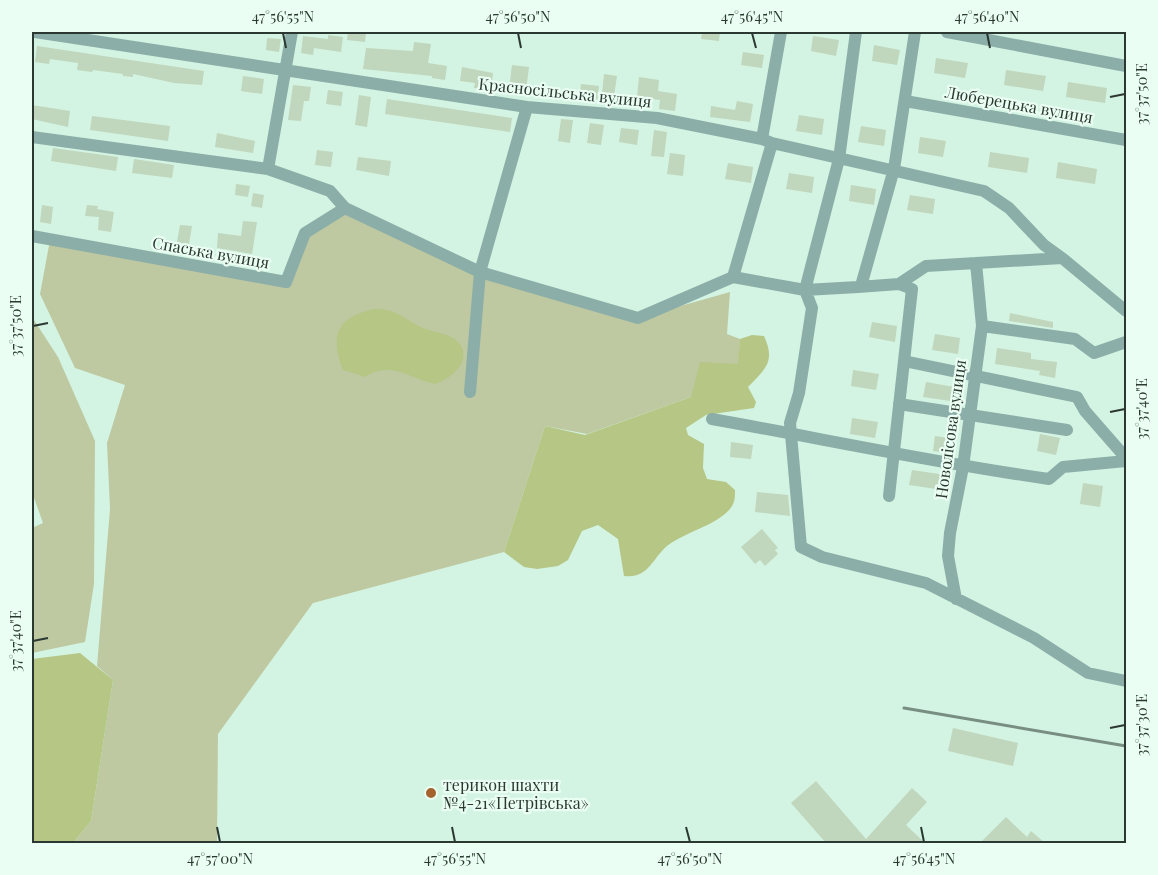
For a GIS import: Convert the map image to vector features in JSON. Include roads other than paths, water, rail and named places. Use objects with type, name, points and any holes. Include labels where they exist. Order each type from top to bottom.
[{"type":"street","name":"Красносільська вулиця","points":[[35,32],[527,108],[657,118],[767,141],[838,159],[894,169],[984,191],[1009,208],[1044,245],[1126,311]]},
{"type":"street","points":[[268,169],[292,32]]},
{"type":"street","points":[[733,277],[767,141],[781,32]]},
{"type":"street","points":[[856,32],[838,159],[805,290],[812,308],[799,393],[790,423],[801,547],[822,557],[926,583],[1034,638],[1088,673],[1126,681]]},
{"type":"street","points":[[861,286],[894,169],[915,32]]},
{"type":"street","points":[[947,32],[1126,66]]},
{"type":"street","name":"Люберецька вулиця","points":[[905,101],[1126,140]]},
{"type":"street","points":[[470,392],[480,272],[527,108]]},
{"type":"street","points":[[32,137],[268,169],[330,191],[345,208],[480,272],[638,318],[733,277],[805,290],[899,284],[912,289],[889,496]]},
{"type":"street","name":"Спаська вулиця","points":[[32,236],[286,282],[305,233],[345,208]]},
{"type":"street","points":[[899,284],[926,266],[1062,258]]},
{"type":"street","name":"Новолісова вулиця","points":[[956,599],[948,556],[963,467],[982,326],[976,263]]},
{"type":"street","points":[[982,326],[1075,339],[1094,352],[1126,342]]},
{"type":"street","points":[[904,361],[975,378],[1077,397],[1084,411],[1126,460]]},
{"type":"street","points":[[899,404],[1067,430]]},
{"type":"street","points":[[712,419],[894,451],[963,467],[1049,479],[1063,467],[1126,460]]},
{"type":"railway","points":[[904,708],[1126,746]]},
{"type":"place","name":"терикон шахти №4-21«Петрівська»","points":[[431,793]]}]
